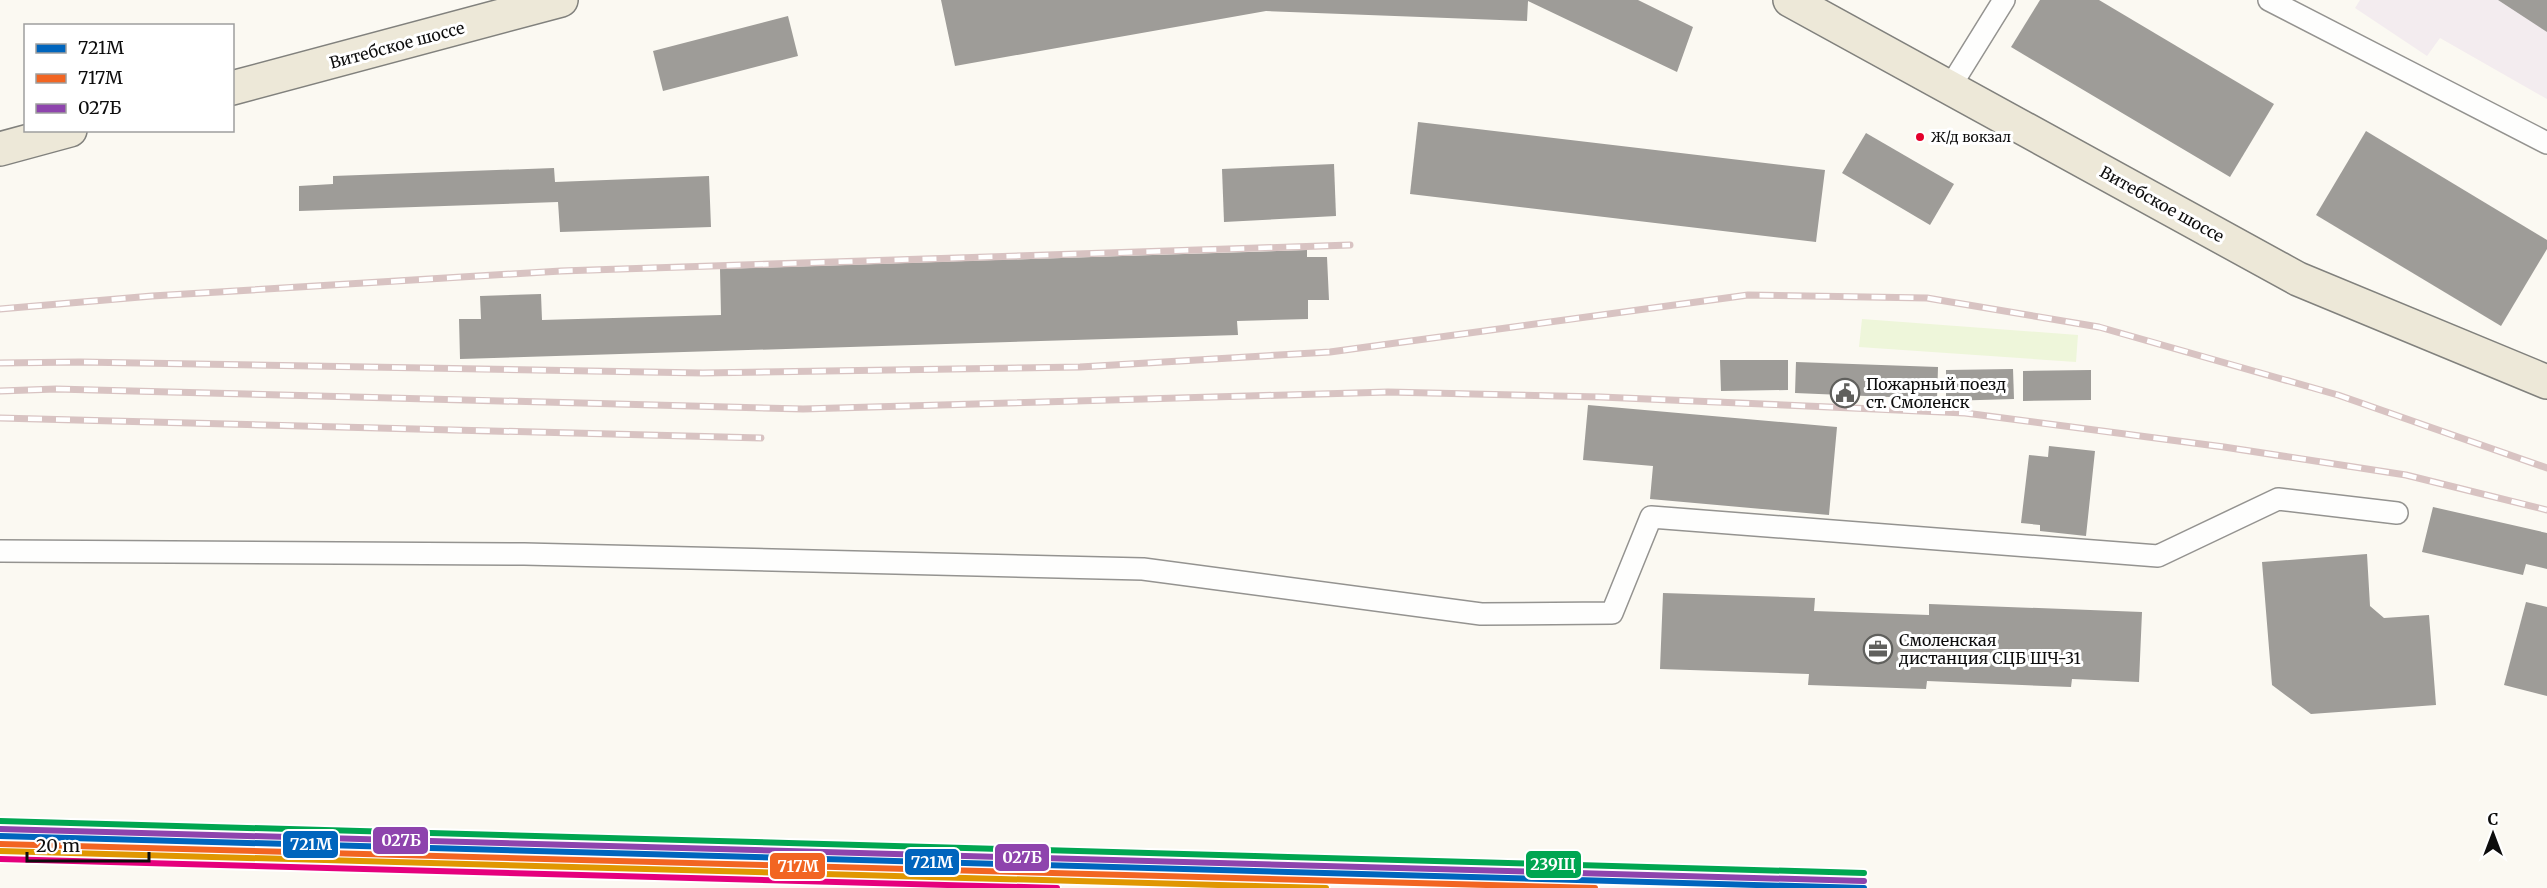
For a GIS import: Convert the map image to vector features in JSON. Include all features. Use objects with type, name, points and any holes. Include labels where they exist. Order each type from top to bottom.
[{"type":"main road","name":"Витебское шоссе","points":[[234,87],[561,0]]},
{"type":"main road","name":"Витебское шоссе","points":[[1790,0],[2298,279],[2547,381]]},
{"type":"main road","points":[[0,149],[63,132]]},
{"type":"lane","points":[[1950,87],[2004,0]]},
{"type":"lane","points":[[2269,0],[2547,142]]},
{"type":"lane","points":[[0,552],[524,554],[1143,569],[1481,614],[1612,613],[1651,517],[2158,556],[2278,499],[2397,513]]},
{"type":"shaded area","points":[[2360,0],[2547,0],[2547,99],[2440,38],[2427,56],[2355,8]]},
{"type":"green space","points":[[1862,319],[2078,335],[2076,362],[1859,347]]},
{"type":"building","points":[[941,0],[1638,0],[1693,27],[1677,72],[1528,1],[1527,21],[1266,11],[955,66]]},
{"type":"building","points":[[2040,0],[2099,0],[2274,104],[2230,177],[2011,47]]},
{"type":"building","points":[[2498,0],[2547,0],[2547,32]]},
{"type":"building","points":[[788,16],[798,56],[663,91],[653,51]]},
{"type":"building","points":[[1418,122],[1825,170],[1816,242],[1410,194]]},
{"type":"building","points":[[2366,131],[2547,240],[2547,249],[2501,326],[2316,215]]},
{"type":"building","points":[[1866,133],[1954,184],[1930,225],[1842,173]]},
{"type":"building","points":[[1334,164],[1336,216],[1224,222],[1222,169]]},
{"type":"building","points":[[554,168],[555,182],[709,176],[711,227],[560,232],[558,202],[299,211],[299,186],[333,184],[333,176]]},
{"type":"building","points":[[1307,250],[1307,257],[1327,257],[1329,300],[1308,300],[1308,319],[1237,321],[1238,335],[460,359],[459,319],[481,319],[480,296],[541,294],[542,320],[721,315],[720,269]]},
{"type":"building","points":[[1720,360],[1788,360],[1788,390],[1721,391]]},
{"type":"building","points":[[1796,362],[1938,367],[1937,399],[1795,393]]},
{"type":"building","points":[[2013,369],[2014,399],[1946,401],[1946,370]]},
{"type":"building","points":[[2091,370],[2091,400],[2023,401],[2023,371]]},
{"type":"building","points":[[1588,405],[1837,427],[1829,515],[1650,499],[1653,466],[1583,460]]},
{"type":"building","points":[[2049,446],[2095,451],[2086,536],[2040,531],[2040,525],[2021,523],[2029,455],[2048,457]]},
{"type":"building","points":[[2433,507],[2547,533],[2547,569],[2526,564],[2523,575],[2422,552]]},
{"type":"building","points":[[2367,554],[2370,606],[2384,618],[2429,615],[2436,705],[2311,714],[2272,685],[2262,562]]},
{"type":"building","points":[[1663,593],[1815,598],[1814,611],[1929,615],[1929,604],[2142,612],[2139,682],[2072,679],[2071,687],[1927,681],[1926,689],[1808,685],[1809,674],[1660,669]]},
{"type":"building","points":[[2526,602],[2547,607],[2547,696],[2504,685]]},
{"type":"railway","points":[[0,309],[152,296],[561,271],[1350,245]]},
{"type":"railway","points":[[0,363],[80,362],[703,373],[1080,367],[1330,352],[1748,295],[1927,298],[2099,327],[2338,395],[2547,468]]},
{"type":"railway","points":[[0,391],[56,389],[803,409],[1388,392],[1601,397],[1965,413],[2224,447],[2406,475],[2547,510]]},
{"type":"railway","points":[[0,418],[761,438]]},
{"type":"transit line","name":"239Щ","points":[[0,821],[1864,873]]},
{"type":"transit line","name":"027Б","points":[[0,829],[1864,881]]},
{"type":"transit line","name":"721М","points":[[0,836],[1864,888]]},
{"type":"transit line","name":"717М","points":[[0,844],[1595,888]]},
{"type":"transit line","points":[[0,851],[1326,888]]},
{"type":"transit line","points":[[0,859],[1057,888]]},
{"type":"place","name":"Ж/д вокзал","points":[[1920,137]]},
{"type":"place","name":"Пожарный поезд ст. Смоленск","points":[[1845,393]]},
{"type":"place","name":"Смоленская дистанция СЦБ ШЧ-31","points":[[1878,649]]}]
